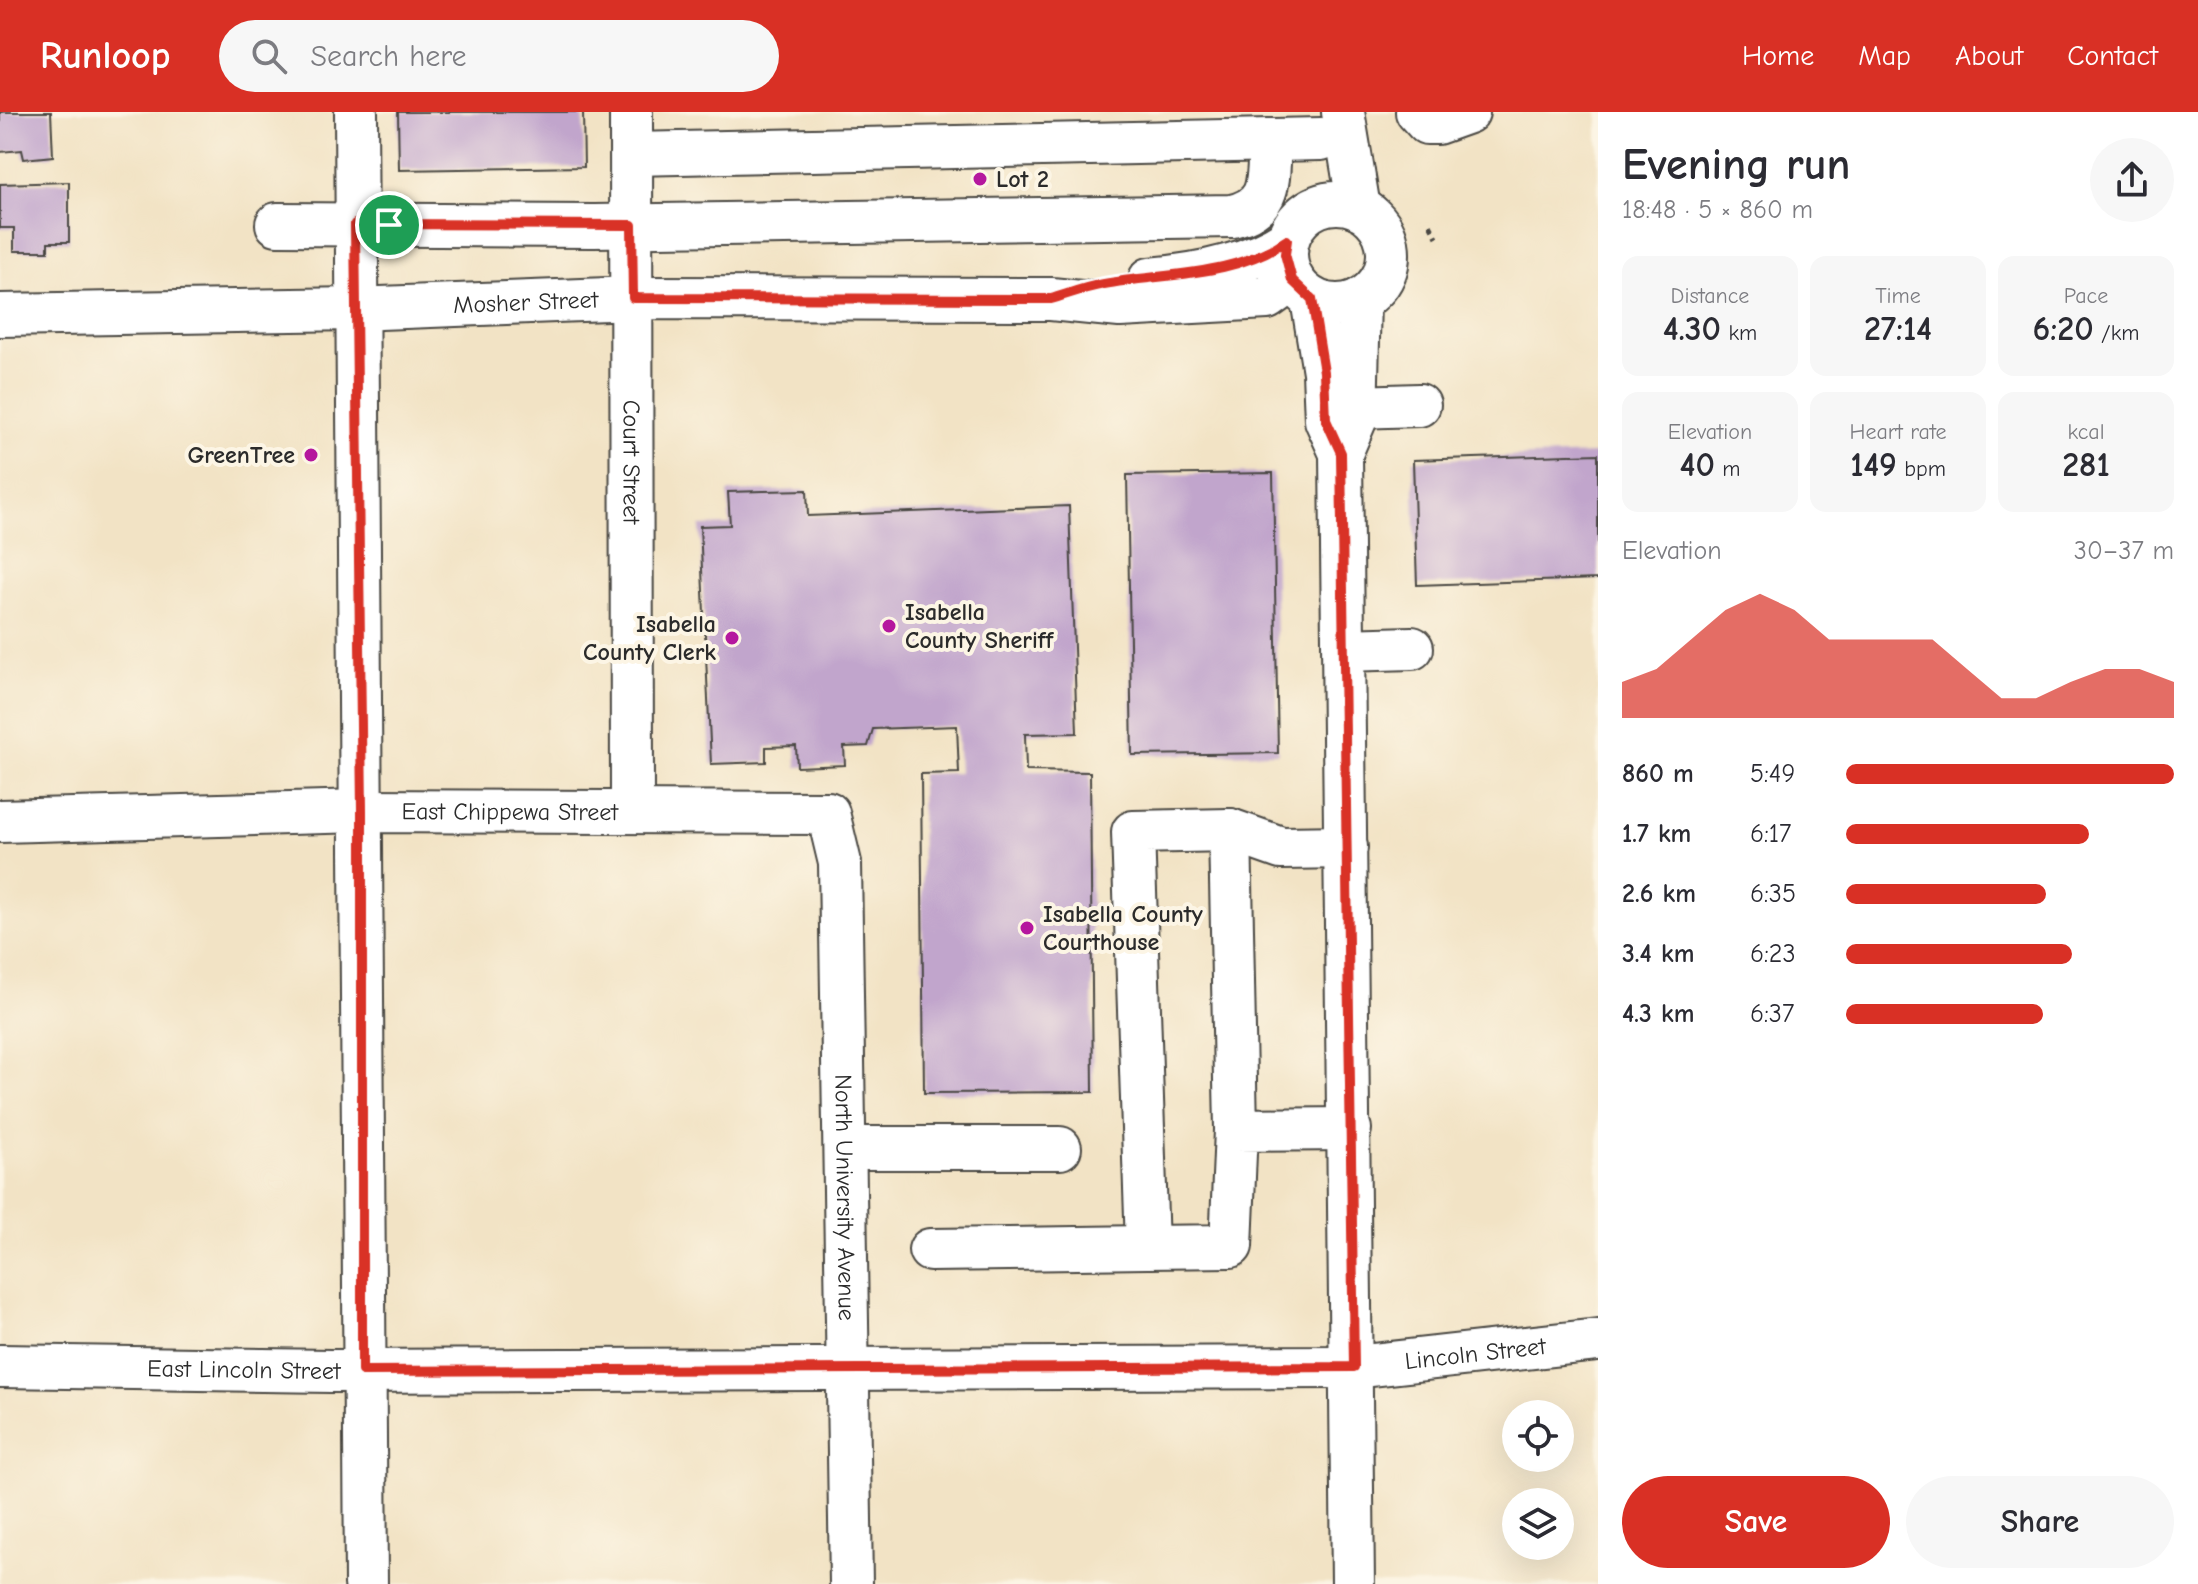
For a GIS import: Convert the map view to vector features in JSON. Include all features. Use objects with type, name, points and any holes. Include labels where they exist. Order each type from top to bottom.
[{"type":"street","points":[[356,112],[355,309],[362,811],[362,1371],[366,1584]]},
{"type":"street","name":"Court Street","points":[[631,112],[632,812]]},
{"type":"street","points":[[1417,112],[1427,123],[1437,123],[1468,112]]},
{"type":"street","points":[[632,154],[1270,140],[1340,120]]},
{"type":"street","points":[[1299,258],[1327,305],[1359,300],[1379,283],[1388,257],[1383,232],[1359,208],[1340,120]]},
{"type":"street","points":[[1340,120],[1299,258],[1324,372],[1326,420],[1341,453],[1354,1367],[1353,1584]]},
{"type":"street","points":[[277,224],[632,225],[1232,216],[1250,212],[1265,197],[1270,140]]},
{"type":"street","points":[[1299,258],[1332,203],[1359,208]]},
{"type":"street","name":"Mosher Street","points":[[0,315],[355,309],[633,298],[1051,299],[1120,306],[1267,298],[1299,258]]},
{"type":"street","points":[[1341,453],[1356,418],[1359,300]]},
{"type":"street","points":[[1356,407],[1419,405]]},
{"type":"street","points":[[1344,650],[1412,648]]},
{"type":"street","name":"East Chippewa Street","points":[[0,821],[362,811],[828,813]]},
{"type":"street","name":"North University Avenue","points":[[828,813],[840,863],[851,1584]]},
{"type":"street","points":[[1147,1247],[1133,832],[1230,830],[1281,848],[1346,847]]},
{"type":"street","points":[[930,1250],[1231,1246],[1236,1130],[1230,830]]},
{"type":"street","points":[[1236,1130],[1350,1129]]},
{"type":"street","points":[[845,1148],[1060,1148]]},
{"type":"street","name":"Lincoln Street","points":[[1354,1367],[1598,1340]]},
{"type":"street","name":"East Lincoln Street","points":[[0,1366],[362,1371],[1354,1367]]},
{"type":"path","points":[[1430,224],[1437,237]]},
{"type":"building","points":[[0,112],[51,112],[53,156],[24,159],[22,150],[0,152]]},
{"type":"building","points":[[398,112],[583,112],[584,167],[399,170]]},
{"type":"building","points":[[69,182],[69,242],[48,242],[48,251],[14,251],[14,228],[0,228],[0,184]]},
{"type":"building","points":[[1598,454],[1598,579],[1417,585],[1413,460]]},
{"type":"building","points":[[1273,473],[1278,753],[1132,755],[1127,475]]},
{"type":"building","name":"Isabella County Sheriff","points":[[807,490],[808,516],[1069,506],[1077,733],[1025,734],[1026,771],[1090,772],[1093,1092],[924,1093],[921,774],[959,773],[957,726],[873,729],[868,746],[844,747],[845,765],[797,767],[796,746],[766,747],[766,762],[711,764],[700,526],[730,525],[728,492]]},
{"type":"place","name":"Lot 2","points":[[980,179]]},
{"type":"place","name":"GreenTree","points":[[311,455]]},
{"type":"place","name":"Isabella County Sheriff","points":[[889,626]]},
{"type":"place","name":"Isabella County Clerk","points":[[732,638]]},
{"type":"place","name":"Isabella County Courthouse","points":[[1027,928]]},
{"type":"route","points":[[355,224],[389,225],[632,225],[633,298],[1051,299],[1103,284],[1188,276],[1267,254],[1287,240],[1285,254],[1292,280],[1312,299],[1324,372],[1326,420],[1341,453],[1354,1367],[362,1371],[362,811],[355,224]]}]
